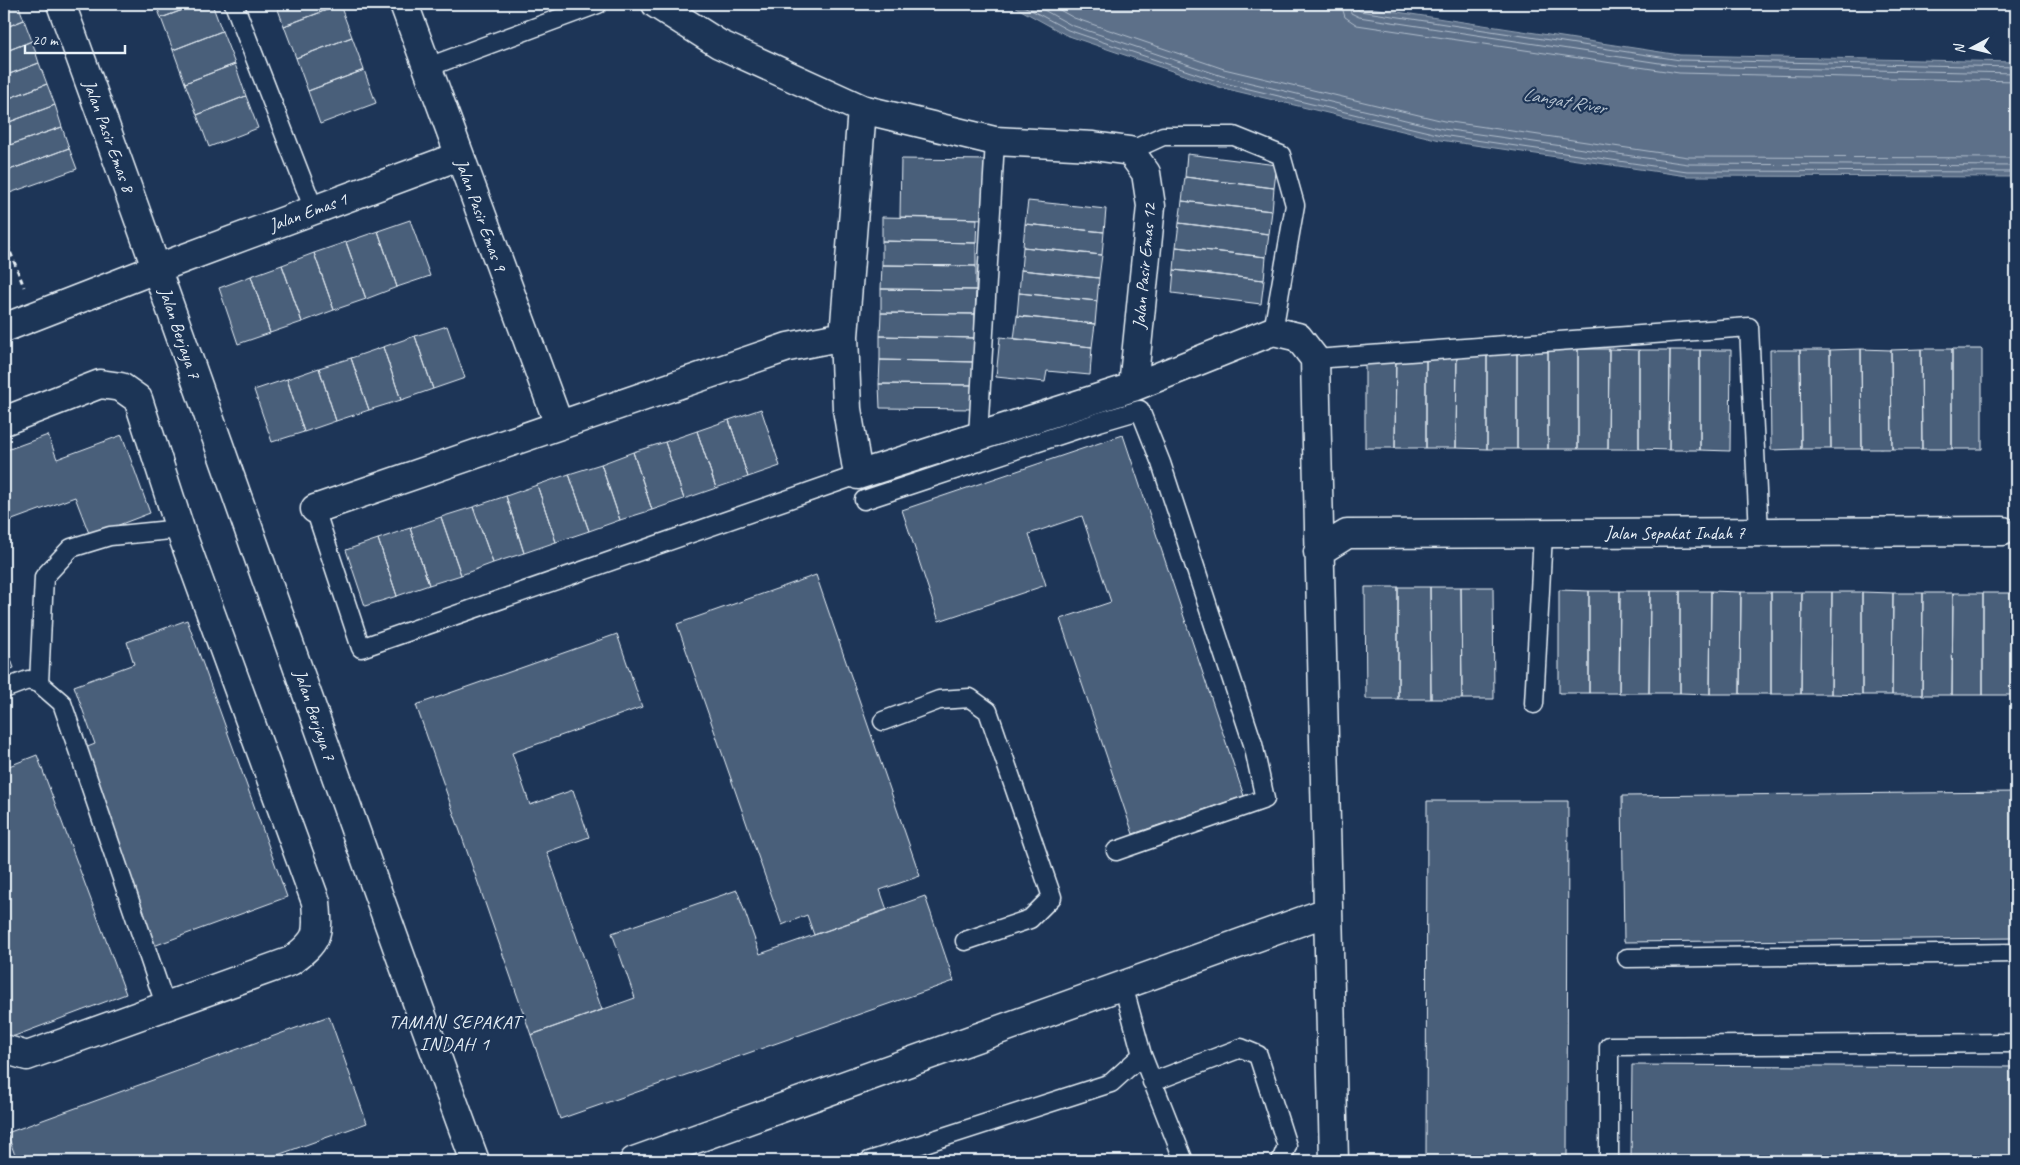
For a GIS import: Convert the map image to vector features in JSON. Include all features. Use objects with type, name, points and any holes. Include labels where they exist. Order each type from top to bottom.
[{"type":"street","name":"Jalan Pasir Emas 8","points":[[62,4],[158,268]]},
{"type":"street","name":"Jalan Pasir Emas 9","points":[[404,4],[559,425]]},
{"type":"street","points":[[656,4],[720,44],[862,109],[995,141],[1093,146],[1130,151]]},
{"type":"street","points":[[862,109],[844,336],[847,409],[861,487],[978,436],[1134,387],[1273,331],[1298,337],[1314,359],[1334,1161]]},
{"type":"street","name":"Jalan Pasir Emas 12","points":[[1130,151],[1146,172],[1151,206],[1134,387]]},
{"type":"street","name":"Jalan Emas 1","points":[[4,328],[158,268],[459,156]]},
{"type":"street","name":"Jalan Berjaya 7","points":[[158,268],[401,961],[476,1161]]},
{"type":"street","points":[[315,509],[788,346],[844,336]]},
{"type":"street","points":[[4,421],[100,384],[121,387],[138,400],[180,530],[316,902],[318,929],[310,947],[291,962],[27,1056],[4,1049]]},
{"type":"street","points":[[1317,513],[1347,534],[1318,552]]},
{"type":"street","name":"Jalan Sepakat Indah 7","points":[[1347,534],[2003,532]]},
{"type":"street","points":[[634,1161],[1327,912]]},
{"type":"lane","points":[[234,4],[314,210]]},
{"type":"lane","points":[[428,67],[598,4]]},
{"type":"lane","points":[[1130,151],[1163,136],[1234,136],[1281,155],[1295,205],[1273,331]]},
{"type":"lane","points":[[978,436],[995,141]]},
{"type":"lane","points":[[1314,359],[1749,327],[1759,532]]},
{"type":"lane","points":[[315,509],[361,648],[861,487],[1140,410],[1161,463],[1250,735],[1265,799],[1116,851]]},
{"type":"lane","points":[[39,683],[44,577],[72,548],[110,536],[180,530]]},
{"type":"lane","points":[[1534,704],[1544,534]]},
{"type":"lane","points":[[4,689],[28,680],[39,683],[62,702],[166,1006]]},
{"type":"lane","points":[[883,721],[939,700],[970,698],[988,710],[1052,896],[1030,919],[964,941]]},
{"type":"lane","points":[[1627,958],[2016,953]]},
{"type":"lane","points":[[1123,985],[1142,1055],[1184,1161]]},
{"type":"lane","points":[[1609,1161],[1609,1046],[2016,1043]]},
{"type":"lane","points":[[1152,1082],[1241,1048],[1258,1054],[1288,1146],[1281,1161]]},
{"type":"lane","points":[[869,1161],[1111,1083],[1142,1055]]},
{"type":"path","points":[[4,236],[35,316]]},
{"type":"water","name":"Langat River","points":[[1010,4],[1345,4],[1680,55],[2016,62],[2016,177],[1687,176],[1440,140],[1219,87],[1066,35]]},
{"type":"building","points":[[4,4],[18,4],[24,20],[4,28]]},
{"type":"building","points":[[156,4],[199,4],[161,18]]},
{"type":"building","points":[[199,4],[212,4],[222,31],[173,50],[161,18]]},
{"type":"building","points":[[276,4],[339,4],[340,5],[284,26]]},
{"type":"building","points":[[340,5],[352,37],[296,58],[284,26]]},
{"type":"building","points":[[24,20],[32,41],[4,52],[4,28]]},
{"type":"building","points":[[222,31],[235,64],[185,83],[173,50]]},
{"type":"building","points":[[352,37],[364,70],[308,91],[296,58]]},
{"type":"building","points":[[32,41],[39,63],[4,76],[4,52]]},
{"type":"building","points":[[39,63],[47,84],[4,100],[4,76]]},
{"type":"building","points":[[235,64],[246,96],[197,115],[185,83]]},
{"type":"building","points":[[364,70],[376,103],[320,124],[308,91]]},
{"type":"building","points":[[47,84],[55,105],[4,124],[4,100]]},
{"type":"building","points":[[246,96],[258,128],[209,147],[197,115]]},
{"type":"building","points":[[55,105],[62,127],[4,147],[4,124]]},
{"type":"building","points":[[62,127],[69,148],[4,172],[4,147]]},
{"type":"building","points":[[69,148],[77,169],[4,195],[4,172]]},
{"type":"building","points":[[1187,154],[1277,165],[1274,188],[1185,177]]},
{"type":"building","points":[[901,159],[989,160],[988,219],[900,217]]},
{"type":"building","points":[[1185,177],[1274,188],[1272,211],[1182,201]]},
{"type":"building","points":[[1028,201],[1106,209],[1104,232],[1025,224]]},
{"type":"building","points":[[1182,201],[1272,211],[1269,234],[1179,223]]},
{"type":"building","points":[[882,217],[977,219],[976,243],[882,241]]},
{"type":"building","points":[[410,220],[430,276],[397,287],[378,231]]},
{"type":"building","points":[[1179,223],[1269,234],[1266,257],[1176,247]]},
{"type":"building","points":[[1025,224],[1104,232],[1102,255],[1023,247]]},
{"type":"building","points":[[378,231],[397,287],[366,299],[346,242]]},
{"type":"building","points":[[882,241],[976,243],[976,266],[882,265]]},
{"type":"building","points":[[346,242],[366,299],[334,310],[314,253]]},
{"type":"building","points":[[4,245],[9,259],[4,261]]},
{"type":"building","points":[[1023,247],[1102,255],[1099,278],[1021,270]]},
{"type":"building","points":[[1176,247],[1266,257],[1264,280],[1174,270]]},
{"type":"building","points":[[314,253],[334,310],[302,322],[282,265]]},
{"type":"building","points":[[282,265],[302,322],[270,333],[251,276]]},
{"type":"building","points":[[882,265],[976,266],[976,290],[881,289]]},
{"type":"building","points":[[1021,270],[1099,278],[1097,301],[1019,293]]},
{"type":"building","points":[[1174,270],[1264,280],[1261,304],[1172,293]]},
{"type":"building","points":[[251,276],[270,333],[238,344],[219,288]]},
{"type":"building","points":[[881,289],[976,290],[975,314],[881,313]]},
{"type":"building","points":[[1019,293],[1097,301],[1095,324],[1017,316]]},
{"type":"building","points":[[881,313],[975,314],[975,338],[880,336]]},
{"type":"building","points":[[1017,316],[1095,324],[1092,347],[1014,339]]},
{"type":"building","points":[[447,326],[465,378],[433,389],[415,336]]},
{"type":"building","points":[[415,336],[433,389],[401,400],[383,347]]},
{"type":"building","points":[[880,336],[975,338],[975,362],[880,360]]},
{"type":"building","points":[[1000,337],[1092,347],[1090,375],[1047,371],[1045,382],[996,377]]},
{"type":"building","points":[[383,347],[401,400],[369,410],[351,358]]},
{"type":"building","points":[[1365,347],[1396,348],[1395,448],[1365,448]]},
{"type":"building","points":[[1396,348],[1426,348],[1426,448],[1395,448]]},
{"type":"building","points":[[1426,348],[1457,349],[1456,448],[1426,448]]},
{"type":"building","points":[[1457,349],[1487,349],[1487,449],[1456,448]]},
{"type":"building","points":[[1487,349],[1517,349],[1517,449],[1487,449]]},
{"type":"building","points":[[1517,349],[1548,349],[1548,449],[1517,449]]},
{"type":"building","points":[[1548,349],[1578,349],[1578,449],[1548,449]]},
{"type":"building","points":[[1578,349],[1609,349],[1608,449],[1578,449]]},
{"type":"building","points":[[1609,349],[1639,350],[1639,449],[1608,449]]},
{"type":"building","points":[[1861,349],[1862,449],[1831,449],[1830,350]]},
{"type":"building","points":[[1861,349],[1891,350],[1892,449],[1862,449]]},
{"type":"building","points":[[1921,349],[1922,449],[1892,449],[1891,350]]},
{"type":"building","points":[[1921,349],[1952,349],[1952,449],[1922,449]]},
{"type":"building","points":[[1952,349],[1982,349],[1982,449],[1952,449]]},
{"type":"building","points":[[1639,350],[1670,350],[1669,450],[1639,449]]},
{"type":"building","points":[[1670,350],[1700,350],[1700,450],[1669,450]]},
{"type":"building","points":[[1700,350],[1731,350],[1730,451],[1700,450]]},
{"type":"building","points":[[1770,350],[1800,350],[1801,449],[1771,450]]},
{"type":"building","points":[[1800,350],[1830,350],[1831,449],[1801,449]]},
{"type":"building","points":[[351,358],[369,410],[336,421],[319,368]]},
{"type":"building","points":[[880,360],[975,362],[974,385],[879,384]]},
{"type":"building","points":[[319,368],[336,421],[304,432],[287,379]]},
{"type":"building","points":[[287,379],[304,432],[272,442],[254,390]]},
{"type":"building","points":[[879,384],[974,385],[974,409],[880,408]]},
{"type":"building","points":[[761,409],[780,466],[748,477],[729,420]]},
{"type":"building","points":[[729,420],[748,477],[716,488],[697,431]]},
{"type":"building","points":[[697,431],[716,488],[684,499],[665,442]]},
{"type":"building","points":[[48,435],[57,459],[122,435],[150,513],[90,536],[75,497],[4,523],[4,451]]},
{"type":"building","points":[[1123,435],[1244,796],[1133,834],[1060,619],[1111,602],[1082,516],[1029,534],[1046,585],[939,621],[902,510]]},
{"type":"building","points":[[665,442],[684,499],[652,510],[633,452]]},
{"type":"building","points":[[633,452],[652,510],[620,520],[601,464]]},
{"type":"building","points":[[601,464],[620,520],[589,531],[569,474]]},
{"type":"building","points":[[569,474],[589,531],[556,542],[537,485]]},
{"type":"building","points":[[537,485],[556,542],[524,553],[506,496]]},
{"type":"building","points":[[506,496],[524,553],[493,563],[473,507]]},
{"type":"building","points":[[473,507],[493,563],[461,575],[441,517]]},
{"type":"building","points":[[441,517],[461,575],[429,585],[410,528]]},
{"type":"building","points":[[410,528],[429,585],[397,596],[378,539]]},
{"type":"building","points":[[378,539],[397,596],[365,606],[346,550]]},
{"type":"building","points":[[816,575],[920,876],[880,890],[887,910],[814,935],[807,915],[782,925],[677,624]]},
{"type":"building","points":[[1365,587],[1398,587],[1398,699],[1366,699]]},
{"type":"building","points":[[1398,587],[1430,587],[1431,699],[1398,699]]},
{"type":"building","points":[[1430,587],[1461,587],[1462,699],[1431,699]]},
{"type":"building","points":[[1461,587],[1493,587],[1494,699],[1462,699]]},
{"type":"building","points":[[1559,590],[1589,591],[1589,693],[1559,693]]},
{"type":"building","points":[[1589,591],[1620,591],[1619,693],[1589,693]]},
{"type":"building","points":[[1620,591],[1650,591],[1649,693],[1619,693]]},
{"type":"building","points":[[1650,591],[1680,591],[1680,693],[1649,693]]},
{"type":"building","points":[[1680,591],[1711,591],[1710,694],[1680,693]]},
{"type":"building","points":[[1711,591],[1741,592],[1740,694],[1710,694]]},
{"type":"building","points":[[1741,592],[1771,592],[1771,694],[1740,694]]},
{"type":"building","points":[[1771,592],[1802,592],[1801,694],[1771,694]]},
{"type":"building","points":[[1802,592],[1832,592],[1831,694],[1801,694]]},
{"type":"building","points":[[1832,592],[1862,592],[1862,695],[1831,694]]},
{"type":"building","points":[[1862,592],[1893,593],[1892,695],[1862,695]]},
{"type":"building","points":[[1893,593],[1923,593],[1922,695],[1892,695]]},
{"type":"building","points":[[1923,593],[1953,593],[1952,695],[1922,695]]},
{"type":"building","points":[[1953,593],[1983,593],[1983,695],[1952,695]]},
{"type":"building","points":[[1983,593],[2014,593],[2013,695],[1983,695]]},
{"type":"building","points":[[187,620],[287,897],[151,947],[80,750],[95,744],[74,686],[134,664],[127,642]]},
{"type":"building","points":[[617,634],[642,707],[512,753],[530,805],[573,790],[589,837],[547,852],[602,1010],[531,1035],[416,705]]},
{"type":"building","points":[[4,641],[14,668],[4,672]]},
{"type":"building","points":[[37,755],[126,994],[4,1040],[4,768]]},
{"type":"building","points":[[2016,792],[2016,938],[1624,942],[1622,796]]},
{"type":"building","points":[[1427,801],[1568,801],[1567,1161],[1426,1161]]},
{"type":"building","points":[[737,890],[760,954],[925,896],[954,981],[560,1119],[531,1035],[635,998],[612,933]]},
{"type":"building","points":[[329,1016],[367,1123],[261,1161],[144,1161],[142,1156],[128,1161],[17,1161],[7,1133]]},
{"type":"building","points":[[1632,1065],[2016,1067],[2016,1161],[1631,1161]]},
{"type":"district","name":"TAMAN SEPAKAT INDAH 1","points":[[455,1033]]}]
